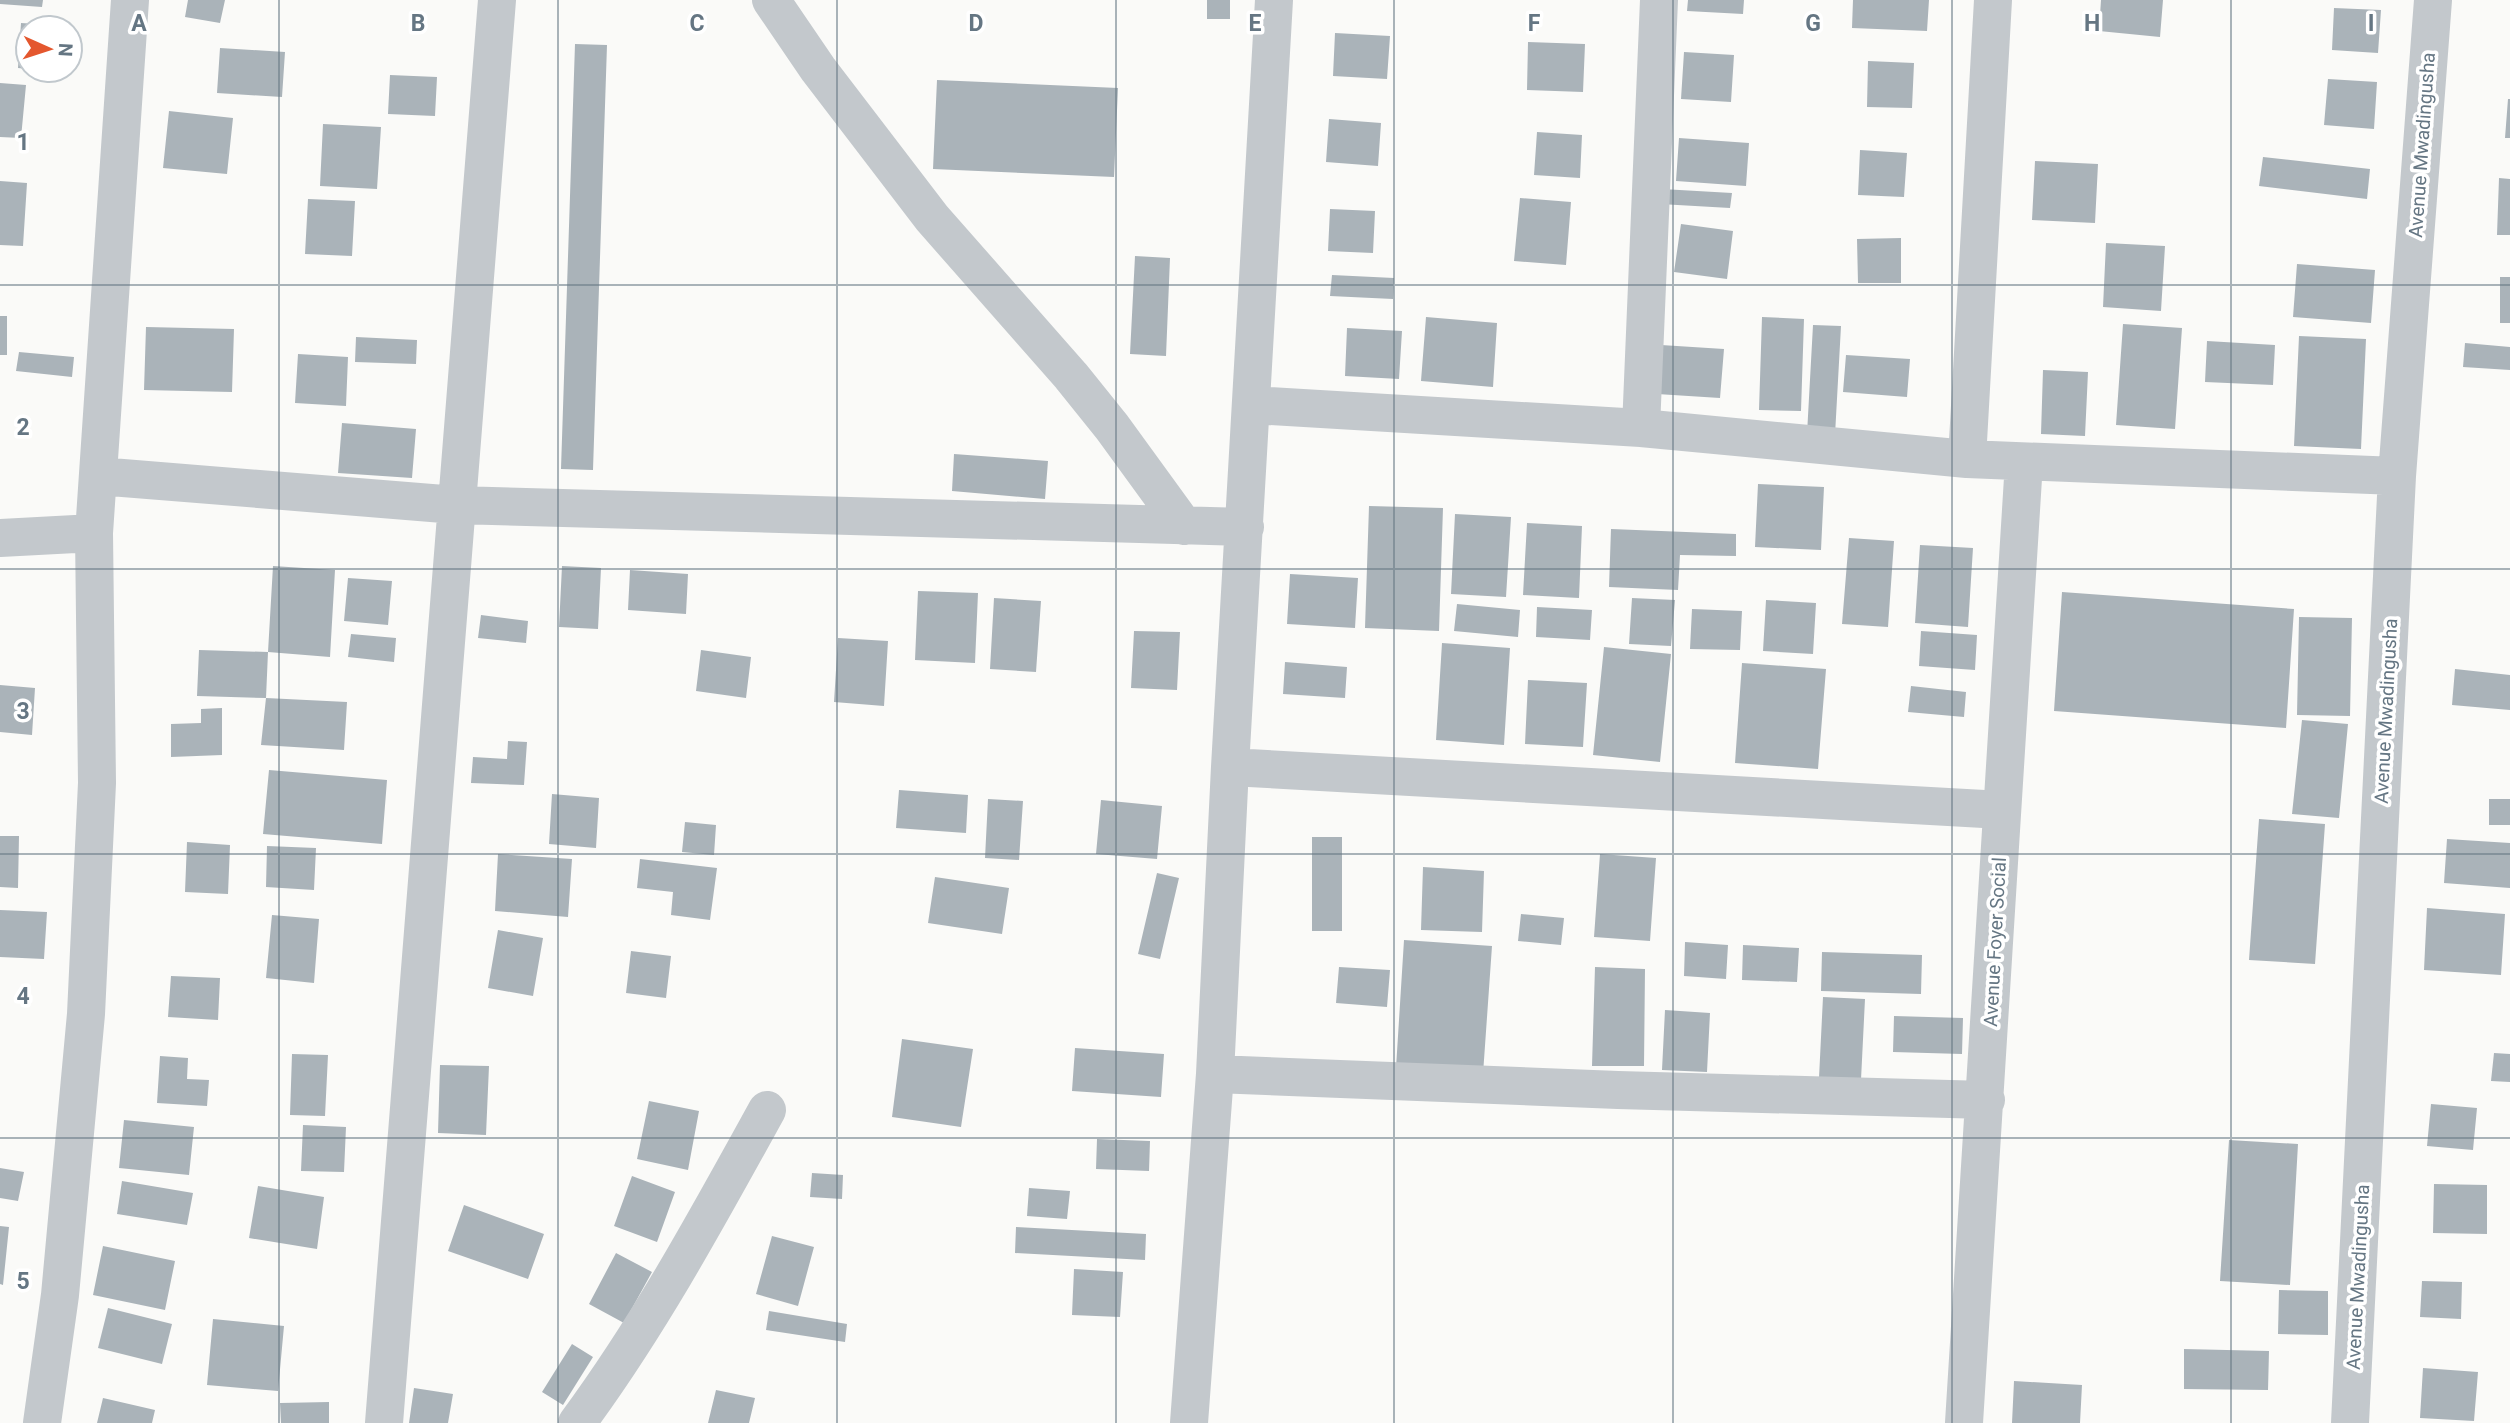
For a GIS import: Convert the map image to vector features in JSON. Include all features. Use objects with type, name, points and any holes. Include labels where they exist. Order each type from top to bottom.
[{"type":"street","points":[[42,1423],[60,1295],[86,1014],[97,783],[94,533],[130,0]]},
{"type":"street","points":[[384,1423],[497,0]]},
{"type":"street","points":[[771,0],[818,69],[932,218],[1071,376],[1184,526]]},
{"type":"street","points":[[1189,1423],[1215,1074],[1274,0]]},
{"type":"street","points":[[1640,428],[1659,0]]},
{"type":"street","points":[[1967,459],[1993,0]]},
{"type":"street","name":"Avenue Mwadingusha","points":[[2350,1423],[2397,476],[2433,0]]},
{"type":"street","points":[[1252,405],[1640,428],[1967,459],[2397,476]]},
{"type":"street","name":"Avenue Foyer Social","points":[[1964,1423],[2024,462]]},
{"type":"street","points":[[98,476],[456,505],[1245,527]]},
{"type":"street","points":[[0,538],[94,533]]},
{"type":"street","points":[[1230,767],[2002,810]]},
{"type":"street","points":[[1215,1074],[1618,1090],[1986,1100]]},
{"type":"street","points":[[577,1423],[645,1325],[767,1110]]},
{"type":"building","points":[[0,0],[43,0],[42,7],[0,4]]},
{"type":"building","points":[[188,0],[225,0],[220,23],[185,17]]},
{"type":"building","points":[[1207,0],[1230,0],[1230,19],[1207,19]]},
{"type":"building","points":[[1688,0],[1744,0],[1743,14],[1687,11]]},
{"type":"building","points":[[1853,0],[1929,0],[1927,31],[1852,28]]},
{"type":"building","points":[[2101,0],[2163,0],[2160,37],[2099,31]]},
{"type":"building","points":[[2334,8],[2381,10],[2378,53],[2332,50]]},
{"type":"building","points":[[1335,33],[1390,36],[1387,79],[1333,76]]},
{"type":"building","points":[[1528,42],[1585,44],[1583,92],[1527,90]]},
{"type":"building","points":[[575,44],[607,45],[593,470],[561,469]]},
{"type":"building","points":[[220,48],[285,52],[282,97],[217,93]]},
{"type":"building","points":[[1684,52],[1734,55],[1731,102],[1681,99]]},
{"type":"building","points":[[1868,61],[1914,63],[1912,108],[1867,107]]},
{"type":"building","points":[[390,75],[437,77],[435,116],[388,114]]},
{"type":"building","points":[[2328,79],[2377,82],[2374,129],[2324,125]]},
{"type":"building","points":[[937,80],[1118,88],[1114,177],[933,169]]},
{"type":"building","points":[[0,83],[26,85],[21,138],[0,137]]},
{"type":"building","points":[[2508,99],[2510,138],[2505,138]]},
{"type":"building","points":[[169,111],[233,118],[227,174],[163,168]]},
{"type":"building","points":[[1329,119],[1381,123],[1378,166],[1326,162]]},
{"type":"building","points":[[323,124],[381,127],[377,189],[320,186]]},
{"type":"building","points":[[1537,132],[1582,135],[1580,178],[1534,175]]},
{"type":"building","points":[[1679,138],[1749,143],[1746,186],[1676,181]]},
{"type":"building","points":[[1860,150],[1907,153],[1904,197],[1858,195]]},
{"type":"building","points":[[2263,157],[2370,169],[2367,199],[2259,186]]},
{"type":"building","points":[[2035,161],[2098,164],[2095,223],[2032,220]]},
{"type":"building","points":[[2499,178],[2510,179],[2510,235],[2497,235]]},
{"type":"building","points":[[0,181],[27,183],[23,246],[0,245]]},
{"type":"building","points":[[1662,189],[1732,193],[1730,208],[1660,204]]},
{"type":"building","points":[[1520,198],[1571,202],[1566,265],[1514,261]]},
{"type":"building","points":[[308,199],[355,201],[352,256],[305,254]]},
{"type":"building","points":[[1330,209],[1375,211],[1373,253],[1328,251]]},
{"type":"building","points":[[1681,224],[1733,231],[1727,279],[1674,272]]},
{"type":"building","points":[[1901,238],[1901,283],[1858,283],[1857,239]]},
{"type":"building","points":[[2106,243],[2165,246],[2161,311],[2103,307]]},
{"type":"building","points":[[1135,256],[1170,258],[1166,356],[1130,354]]},
{"type":"building","points":[[2297,264],[2375,270],[2371,323],[2293,317]]},
{"type":"building","points":[[1332,275],[1394,278],[1393,299],[1330,296]]},
{"type":"building","points":[[2500,277],[2510,277],[2510,323],[2500,323]]},
{"type":"building","points":[[0,316],[7,316],[7,355],[0,355]]},
{"type":"building","points":[[1426,317],[1497,323],[1493,387],[1421,381]]},
{"type":"building","points":[[1762,317],[1804,319],[1801,411],[1759,410]]},
{"type":"building","points":[[2123,324],[2182,328],[2175,429],[2116,425]]},
{"type":"building","points":[[1813,325],[1841,326],[1835,435],[1807,434]]},
{"type":"building","points":[[146,327],[234,329],[232,392],[144,390]]},
{"type":"building","points":[[1347,328],[1402,331],[1399,379],[1345,376]]},
{"type":"building","points":[[2299,336],[2366,339],[2361,449],[2294,446]]},
{"type":"building","points":[[356,337],[417,340],[416,364],[355,362]]},
{"type":"building","points":[[2207,341],[2275,345],[2273,385],[2205,382]]},
{"type":"building","points":[[2465,343],[2510,347],[2510,370],[2463,367]]},
{"type":"building","points":[[1661,345],[1724,349],[1720,398],[1657,394]]},
{"type":"building","points":[[19,352],[74,357],[72,377],[16,371]]},
{"type":"building","points":[[298,354],[348,357],[346,406],[295,403]]},
{"type":"building","points":[[1846,355],[1910,359],[1907,397],[1843,392]]},
{"type":"building","points":[[2043,370],[2088,372],[2085,436],[2041,434]]},
{"type":"building","points":[[342,423],[416,429],[412,478],[338,473]]},
{"type":"building","points":[[954,454],[1048,461],[1045,499],[952,491]]},
{"type":"building","points":[[1758,484],[1824,487],[1821,550],[1755,547]]},
{"type":"building","points":[[1369,506],[1443,508],[1439,631],[1365,628]]},
{"type":"building","points":[[1455,514],[1511,517],[1506,597],[1451,594]]},
{"type":"building","points":[[1527,523],[1582,526],[1579,598],[1523,595]]},
{"type":"building","points":[[1611,529],[1736,534],[1736,556],[1680,555],[1678,590],[1609,587]]},
{"type":"building","points":[[1849,538],[1894,541],[1888,627],[1842,624]]},
{"type":"building","points":[[1920,545],[1973,548],[1968,627],[1915,623]]},
{"type":"building","points":[[273,566],[335,570],[330,657],[268,652]]},
{"type":"building","points":[[562,566],[601,568],[598,629],[559,627]]},
{"type":"building","points":[[630,570],[688,574],[686,614],[628,610]]},
{"type":"building","points":[[1290,574],[1358,578],[1355,628],[1287,624]]},
{"type":"building","points":[[348,578],[392,581],[388,625],[344,621]]},
{"type":"building","points":[[918,591],[978,593],[975,663],[915,660]]},
{"type":"building","points":[[2062,592],[2294,609],[2286,728],[2054,711]]},
{"type":"building","points":[[994,598],[1041,601],[1036,672],[990,669]]},
{"type":"building","points":[[1632,598],[1675,600],[1671,646],[1629,644]]},
{"type":"building","points":[[1766,600],[1816,603],[1813,654],[1763,651]]},
{"type":"building","points":[[1457,604],[1520,610],[1518,637],[1454,631]]},
{"type":"building","points":[[1537,607],[1592,610],[1590,640],[1536,637]]},
{"type":"building","points":[[1692,609],[1742,611],[1740,650],[1690,649]]},
{"type":"building","points":[[481,615],[528,621],[526,643],[478,638]]},
{"type":"building","points":[[2299,617],[2352,618],[2350,716],[2297,715]]},
{"type":"building","points":[[1134,631],[1180,632],[1177,690],[1131,688]]},
{"type":"building","points":[[1921,631],[1977,635],[1975,670],[1919,666]]},
{"type":"building","points":[[351,634],[396,638],[394,662],[348,657]]},
{"type":"building","points":[[838,638],[888,641],[884,706],[834,702]]},
{"type":"building","points":[[1442,643],[1510,648],[1504,745],[1436,740]]},
{"type":"building","points":[[1604,647],[1671,654],[1660,762],[1593,755]]},
{"type":"building","points":[[199,650],[268,652],[266,698],[197,696]]},
{"type":"building","points":[[701,650],[751,657],[746,698],[696,691]]},
{"type":"building","points":[[1285,662],[1347,667],[1345,698],[1283,694]]},
{"type":"building","points":[[1742,663],[1826,669],[1818,769],[1735,763]]},
{"type":"building","points":[[2455,669],[2510,675],[2510,710],[2452,705]]},
{"type":"building","points":[[1528,680],[1587,683],[1583,747],[1525,744]]},
{"type":"building","points":[[0,685],[35,688],[32,735],[0,732]]},
{"type":"building","points":[[1911,686],[1966,692],[1964,717],[1908,712]]},
{"type":"building","points":[[266,698],[347,702],[344,750],[261,745]]},
{"type":"building","points":[[222,708],[222,755],[171,757],[171,724],[201,723],[201,709]]},
{"type":"building","points":[[2302,720],[2348,724],[2339,818],[2292,814]]},
{"type":"building","points":[[508,741],[527,742],[524,785],[471,783],[473,757],[507,759]]},
{"type":"building","points":[[269,770],[387,780],[382,844],[263,834]]},
{"type":"building","points":[[899,790],[968,795],[966,833],[896,828]]},
{"type":"building","points":[[552,794],[599,798],[596,848],[549,844]]},
{"type":"building","points":[[988,799],[1023,801],[1019,860],[985,858]]},
{"type":"building","points":[[2489,799],[2510,799],[2510,825],[2489,825]]},
{"type":"building","points":[[1101,800],[1162,806],[1157,859],[1096,854]]},
{"type":"building","points":[[2259,819],[2325,824],[2315,964],[2249,960]]},
{"type":"building","points":[[685,822],[716,825],[714,855],[682,852]]},
{"type":"building","points":[[0,836],[19,836],[18,888],[0,887]]},
{"type":"building","points":[[1312,837],[1342,837],[1342,931],[1312,931]]},
{"type":"building","points":[[2447,839],[2510,843],[2510,888],[2444,883]]},
{"type":"building","points":[[187,842],[230,845],[228,894],[185,892]]},
{"type":"building","points":[[267,846],[316,848],[314,890],[266,887]]},
{"type":"building","points":[[498,854],[572,859],[568,917],[495,911]]},
{"type":"building","points":[[1600,854],[1656,858],[1650,941],[1594,937]]},
{"type":"building","points":[[640,859],[717,868],[710,920],[671,915],[673,892],[637,888]]},
{"type":"building","points":[[1423,867],[1484,871],[1482,932],[1421,930]]},
{"type":"building","points":[[1157,873],[1179,878],[1160,959],[1138,954]]},
{"type":"building","points":[[935,877],[1009,888],[1002,934],[928,923]]},
{"type":"building","points":[[2427,908],[2505,914],[2501,975],[2424,970]]},
{"type":"building","points":[[0,910],[47,912],[44,959],[0,957]]},
{"type":"building","points":[[1521,914],[1564,918],[1561,945],[1518,941]]},
{"type":"building","points":[[272,915],[319,919],[314,983],[266,978]]},
{"type":"building","points":[[498,930],[543,938],[533,996],[488,988]]},
{"type":"building","points":[[1404,940],[1492,946],[1483,1074],[1396,1068]]},
{"type":"building","points":[[1685,942],[1728,945],[1726,979],[1684,976]]},
{"type":"building","points":[[1743,945],[1799,948],[1797,982],[1742,980]]},
{"type":"building","points":[[631,951],[671,956],[666,998],[626,993]]},
{"type":"building","points":[[1822,952],[1922,955],[1921,994],[1821,991]]},
{"type":"building","points":[[1339,967],[1390,970],[1387,1007],[1336,1003]]},
{"type":"building","points":[[1595,967],[1645,969],[1644,1066],[1592,1066]]},
{"type":"building","points":[[171,976],[220,978],[218,1020],[168,1017]]},
{"type":"building","points":[[1823,997],[1865,999],[1861,1080],[1819,1078]]},
{"type":"building","points":[[1665,1010],[1710,1013],[1707,1072],[1662,1070]]},
{"type":"building","points":[[1894,1016],[1963,1018],[1962,1054],[1893,1052]]},
{"type":"building","points":[[902,1039],[973,1049],[961,1127],[892,1117]]},
{"type":"building","points":[[1075,1048],[1164,1054],[1161,1097],[1072,1091]]},
{"type":"building","points":[[2494,1053],[2510,1054],[2510,1082],[2491,1081]]},
{"type":"building","points":[[292,1054],[328,1055],[325,1116],[290,1115]]},
{"type":"building","points":[[160,1056],[188,1058],[187,1079],[209,1080],[207,1106],[157,1103]]},
{"type":"building","points":[[440,1065],[489,1066],[486,1135],[438,1133]]},
{"type":"building","points":[[649,1101],[699,1111],[688,1170],[637,1159]]},
{"type":"building","points":[[2431,1104],[2477,1108],[2473,1150],[2427,1146]]},
{"type":"building","points":[[124,1120],[194,1127],[189,1175],[119,1168]]},
{"type":"building","points":[[303,1125],[346,1127],[344,1172],[301,1171]]},
{"type":"building","points":[[1097,1139],[1150,1141],[1149,1171],[1096,1169]]},
{"type":"building","points":[[2229,1140],[2298,1144],[2290,1285],[2220,1281]]},
{"type":"building","points":[[0,1168],[24,1172],[18,1201],[0,1198]]},
{"type":"building","points":[[812,1173],[843,1175],[842,1199],[810,1197]]},
{"type":"building","points":[[632,1176],[675,1192],[657,1242],[614,1226]]},
{"type":"building","points":[[122,1181],[193,1193],[187,1225],[117,1214]]},
{"type":"building","points":[[2434,1184],[2487,1185],[2487,1234],[2433,1233]]},
{"type":"building","points":[[258,1186],[324,1197],[317,1249],[249,1238]]},
{"type":"building","points":[[1029,1188],[1070,1191],[1067,1219],[1027,1216]]},
{"type":"building","points":[[464,1205],[544,1234],[528,1279],[448,1251]]},
{"type":"building","points":[[0,1226],[9,1227],[3,1285],[0,1284]]},
{"type":"building","points":[[1016,1227],[1146,1234],[1145,1260],[1015,1253]]},
{"type":"building","points":[[772,1236],[814,1247],[798,1306],[756,1294]]},
{"type":"building","points":[[103,1246],[175,1261],[165,1310],[93,1295]]},
{"type":"building","points":[[616,1253],[652,1272],[624,1323],[589,1304]]},
{"type":"building","points":[[1074,1269],[1123,1272],[1120,1317],[1072,1315]]},
{"type":"building","points":[[2422,1281],[2462,1282],[2461,1319],[2420,1317]]},
{"type":"building","points":[[2279,1290],[2328,1291],[2328,1335],[2278,1334]]},
{"type":"building","points":[[108,1308],[172,1324],[162,1364],[98,1348]]},
{"type":"building","points":[[769,1311],[847,1324],[845,1342],[766,1330]]},
{"type":"building","points":[[213,1319],[284,1326],[278,1391],[207,1385]]},
{"type":"building","points":[[572,1344],[593,1357],[563,1405],[542,1392]]},
{"type":"building","points":[[2184,1349],[2269,1351],[2268,1390],[2184,1389]]},
{"type":"building","points":[[2423,1368],[2478,1372],[2474,1421],[2420,1418]]},
{"type":"building","points":[[2014,1381],[2082,1385],[2080,1423],[2012,1423]]},
{"type":"building","points":[[414,1388],[453,1394],[448,1423],[409,1423]]},
{"type":"building","points":[[716,1390],[755,1398],[749,1423],[708,1423]]},
{"type":"building","points":[[103,1398],[155,1410],[152,1423],[97,1423]]},
{"type":"building","points":[[329,1402],[329,1423],[281,1423],[280,1403]]}]
